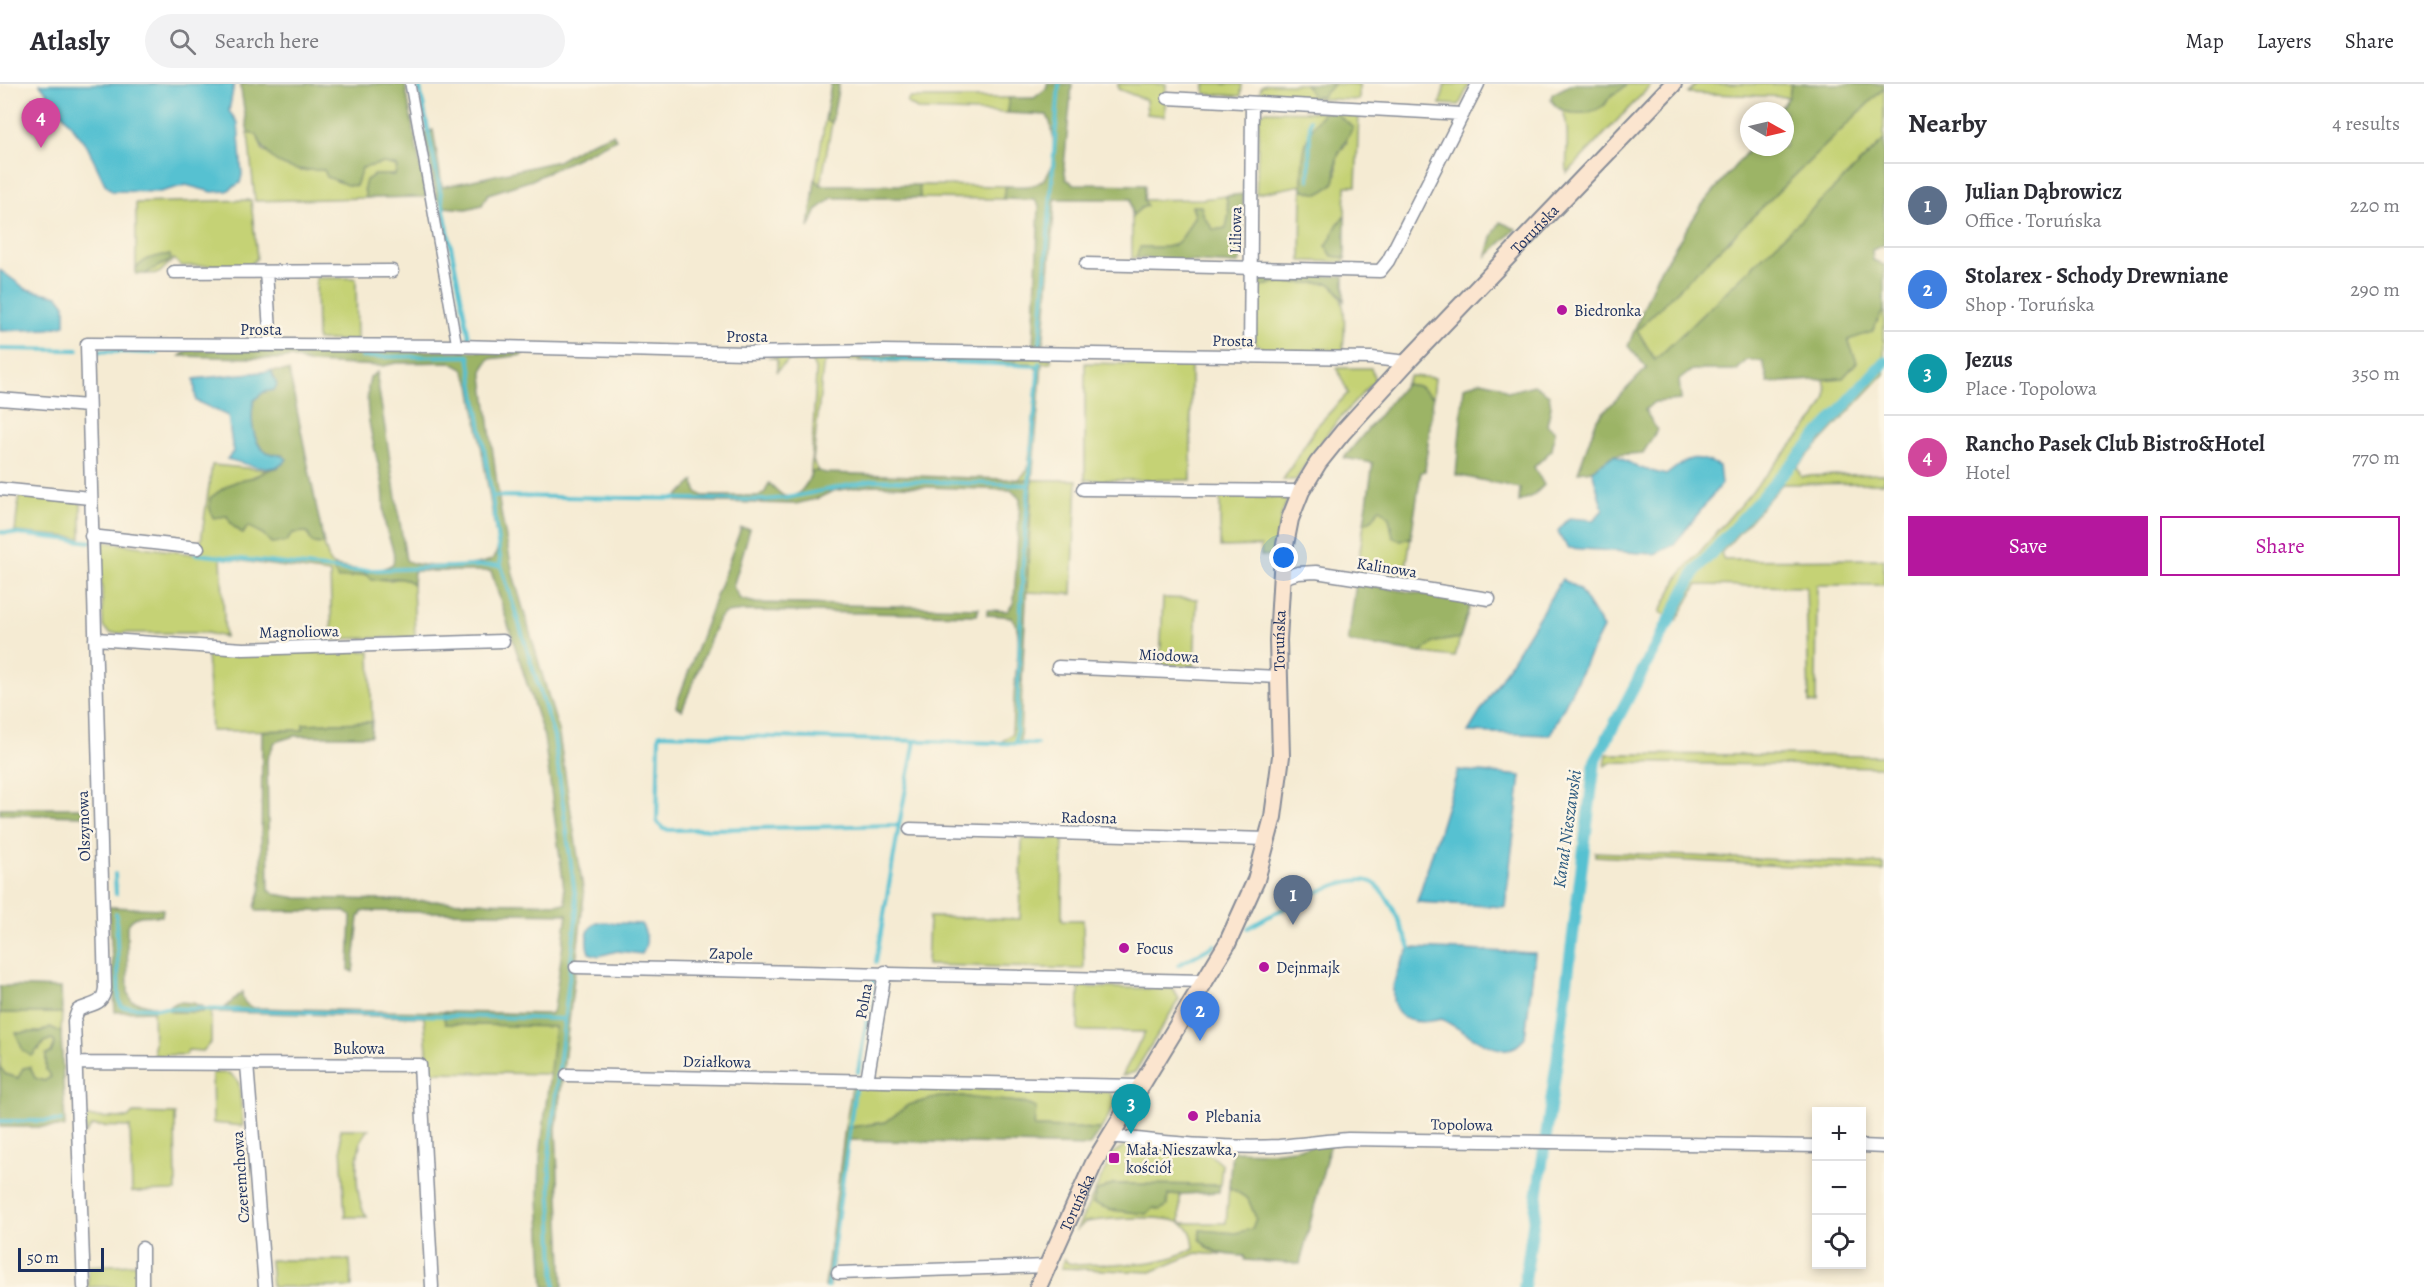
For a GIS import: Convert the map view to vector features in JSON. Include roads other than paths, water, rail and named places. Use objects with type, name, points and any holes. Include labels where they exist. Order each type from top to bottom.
[{"type":"main road","name":"Toruńska","points":[[1038,1287],[1082,1186],[1108,1136],[1204,981],[1240,918],[1256,880],[1268,839],[1281,756],[1279,677],[1281,578],[1290,519],[1301,491],[1318,464],[1343,432],[1673,84]]},
{"type":"street","points":[[410,84],[457,346]]},
{"type":"street","points":[[1086,264],[1380,271],[1388,261],[1478,84]]},
{"type":"street","points":[[1168,98],[1463,114]]},
{"type":"street","name":"Liliowa","points":[[1250,357],[1252,103]]},
{"type":"street","points":[[174,272],[392,272]]},
{"type":"street","points":[[266,272],[271,345]]},
{"type":"street","name":"Prosta","points":[[87,344],[457,346],[745,353],[882,351],[1372,358],[1407,362]]},
{"type":"street","name":"Olszynowa","points":[[84,1287],[74,1021],[76,1012],[101,1002],[105,988],[87,344]]},
{"type":"street","points":[[0,399],[88,406]]},
{"type":"street","points":[[0,489],[90,498]]},
{"type":"street","points":[[1083,489],[1301,491]]},
{"type":"street","points":[[92,540],[198,548]]},
{"type":"street","name":"Kalinowa","points":[[1281,578],[1298,573],[1316,572],[1489,599]]},
{"type":"street","name":"Magnoliowa","points":[[95,639],[243,649],[503,642]]},
{"type":"street","name":"Miodowa","points":[[1058,667],[1279,677]]},
{"type":"street","name":"Radosna","points":[[910,829],[1268,839]]},
{"type":"street","name":"Zapole","points":[[576,967],[885,972]]},
{"type":"street","name":"Polna","points":[[867,1081],[885,972],[1204,981]]},
{"type":"street","name":"Bukowa","points":[[76,1063],[420,1065],[432,1287]]},
{"type":"street","name":"Czeremchowa","points":[[248,1064],[265,1287]]},
{"type":"street","name":"Działkowa","points":[[567,1075],[867,1081]]},
{"type":"street","points":[[867,1081],[1139,1086]]},
{"type":"street","name":"Topolowa","points":[[1108,1136],[1229,1146],[1278,1146],[1348,1139],[1812,1146]]},
{"type":"street","points":[[1866,1146],[1884,1147]]},
{"type":"street","points":[[142,1248],[142,1287]]},
{"type":"street","points":[[838,1273],[1047,1266]]},
{"type":"water","points":[[40,84],[234,84],[229,111],[238,123],[242,175],[240,183],[227,191],[212,192],[186,185],[160,192],[112,191],[105,184],[87,146]]},
{"type":"water","points":[[0,270],[26,289],[58,296],[65,305],[65,325],[48,329],[0,331]]},
{"type":"water","points":[[271,371],[277,385],[274,390],[264,392],[254,400],[253,430],[263,450],[287,459],[282,464],[268,468],[227,459],[233,452],[228,416],[196,401],[194,379]]},
{"type":"water","points":[[1614,455],[1640,468],[1666,475],[1685,461],[1702,459],[1719,466],[1721,484],[1674,545],[1655,554],[1569,548],[1558,531],[1569,518],[1593,520],[1603,510],[1592,470]]},
{"type":"water","points":[[1562,579],[1579,589],[1603,628],[1550,735],[1468,732]]},
{"type":"water","points":[[1458,770],[1521,776],[1505,907],[1417,902]]},
{"type":"water","points":[[596,922],[641,924],[646,939],[642,954],[617,951],[599,956],[589,953],[587,936],[590,928]]},
{"type":"water","points":[[1410,948],[1535,953],[1525,1037],[1517,1046],[1507,1049],[1496,1048],[1484,1044],[1441,1019],[1421,1022],[1407,1019],[1398,1013],[1393,990],[1396,976]]},
{"type":"waterway","points":[[419,84],[470,342]]},
{"type":"waterway","points":[[1040,345],[1059,84]]},
{"type":"waterway","points":[[1309,180],[1310,120]]},
{"type":"waterway","points":[[0,349],[78,350]]},
{"type":"waterway","points":[[97,351],[157,353]]},
{"type":"waterway","points":[[362,357],[469,356],[492,496]]},
{"type":"waterway","points":[[864,358],[1039,366]]},
{"type":"waterway","name":"Kanał Nieszawski","points":[[1524,1287],[1557,1061],[1595,761],[1696,570],[1884,362]]},
{"type":"waterway","points":[[1016,743],[1023,559],[1039,363]]},
{"type":"waterway","points":[[501,565],[492,496],[763,500],[787,498],[874,480],[1029,485]]},
{"type":"waterway","points":[[0,532],[92,542]]},
{"type":"waterway","points":[[195,554],[352,571],[501,565],[554,737],[577,909],[549,1156],[555,1287]]},
{"type":"waterway","points":[[915,741],[899,825],[670,830],[663,829],[657,821],[659,734],[1037,744]]},
{"type":"waterway","points":[[876,962],[899,825]]},
{"type":"waterway","points":[[115,874],[116,894]]},
{"type":"waterway","points":[[1248,928],[1292,904],[1331,887],[1364,880],[1375,884],[1386,897],[1396,914],[1410,948]]},
{"type":"waterway","points":[[116,913],[119,1001],[122,1007],[564,1019]]},
{"type":"waterway","points":[[1178,965],[1215,945]]},
{"type":"waterway","points":[[858,1072],[874,977]]},
{"type":"waterway","points":[[828,1287],[855,1089]]},
{"type":"waterway","points":[[0,1121],[61,1121]]},
{"type":"place","name":"Rancho Pasek Club Bistro&Hotel","points":[[41,148]]},
{"type":"place","name":"Biedronka","points":[[1562,310]]},
{"type":"place","name":"Julian Dąbrowicz","points":[[1293,925]]},
{"type":"place","name":"Focus","points":[[1124,948]]},
{"type":"place","name":"Dejnmajk","points":[[1264,967]]},
{"type":"place","name":"Stolarex - Schody Drewniane","points":[[1200,1041]]},
{"type":"place","name":"Plebania","points":[[1193,1116]]},
{"type":"place","name":"Jezus","points":[[1131,1134]]},
{"type":"place","name":"Mała Nieszawka, kościół","points":[[1114,1158]]}]
